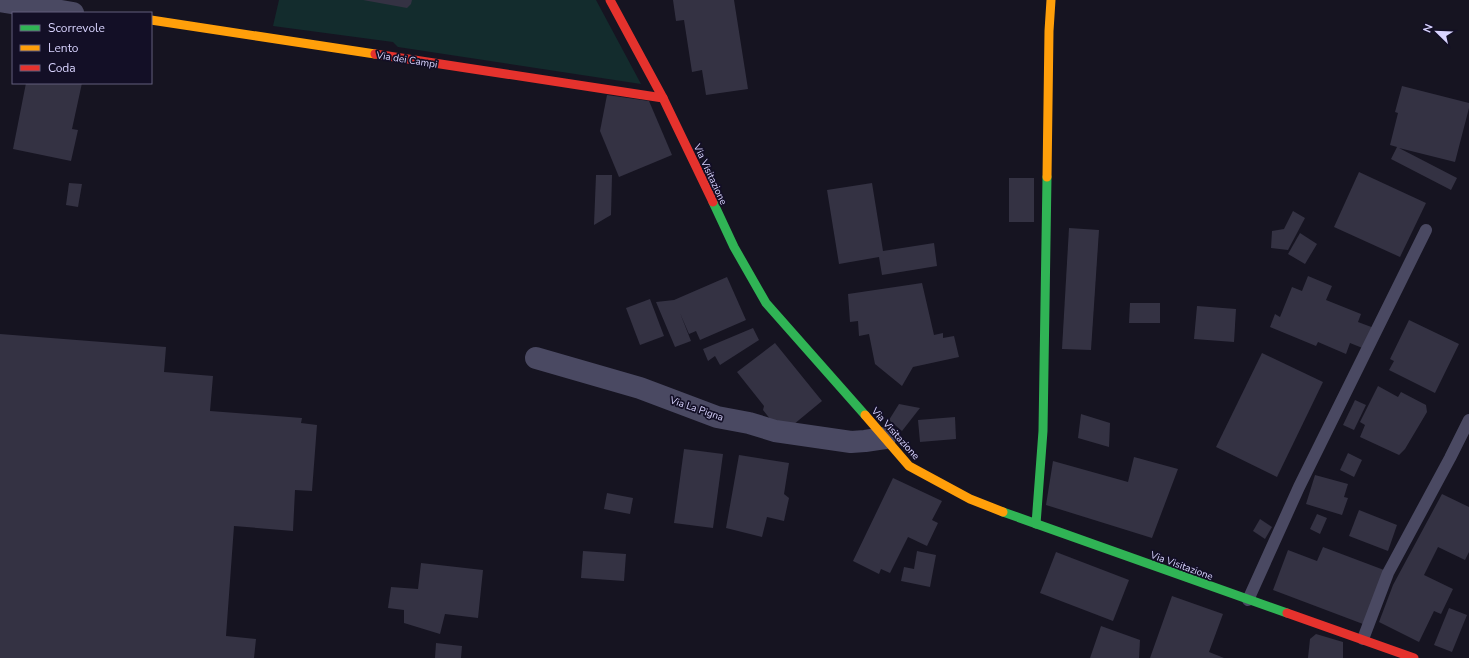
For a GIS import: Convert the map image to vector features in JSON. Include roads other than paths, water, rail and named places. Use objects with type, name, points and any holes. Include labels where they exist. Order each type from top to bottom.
[{"type":"street","points":[[1036,524],[1043,431],[1049,31],[1051,0]]},
{"type":"street","points":[[0,1],[67,12]]},
{"type":"street","name":"Via Visitazione","points":[[613,1],[663,98],[734,247],[766,303],[909,466],[970,499],[1248,600],[1414,658]]},
{"type":"street","name":"Via dei Campi","points":[[152,20],[663,98]]},
{"type":"street","name":"Via La Pigna","points":[[536,358],[640,388],[717,417],[749,423],[775,431],[851,442],[885,438]]},
{"type":"lane","points":[[1248,600],[1299,487],[1426,230]]},
{"type":"lane","points":[[1363,639],[1388,572],[1469,420]]}]
